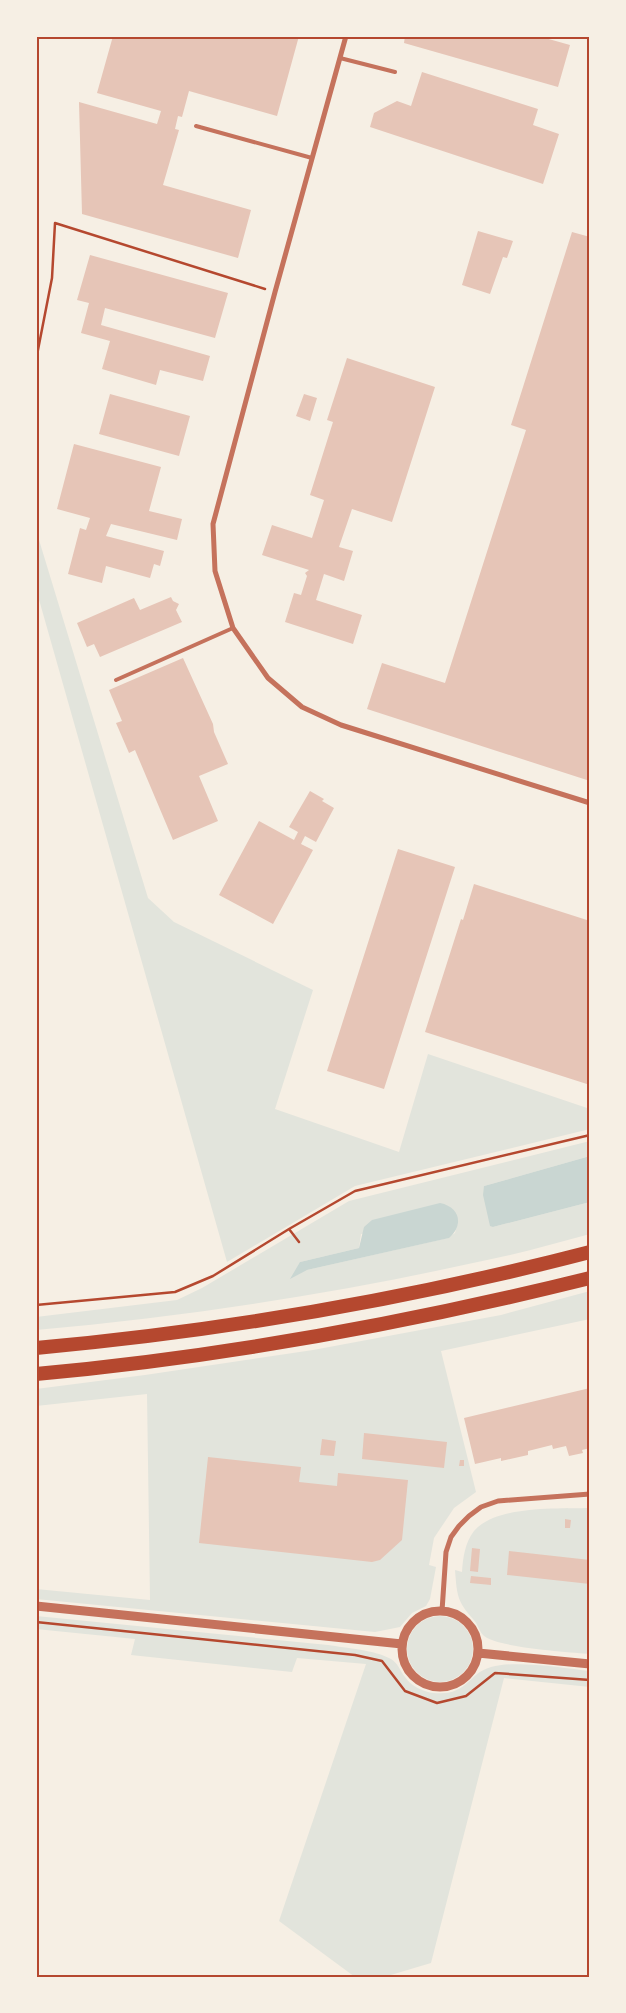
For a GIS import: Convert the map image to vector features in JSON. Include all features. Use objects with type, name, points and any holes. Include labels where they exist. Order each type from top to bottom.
[{"type":"highway","points":[[36,1348],[201,1329],[302,1313],[466,1282],[590,1252]]},
{"type":"highway","points":[[36,1374],[175,1358],[302,1339],[448,1311],[590,1278]]},
{"type":"street","points":[[346,36],[213,524],[215,571],[233,628],[268,678],[302,707],[341,725],[590,803]]},
{"type":"street","points":[[442,1611],[446,1552],[451,1537],[459,1526],[481,1507],[498,1501],[590,1494]]},
{"type":"street","points":[[36,1606],[402,1644]]},
{"type":"street","points":[[442,1611],[454,1614],[465,1620],[473,1629],[477,1640],[478,1653],[474,1666],[467,1676],[456,1684],[443,1687],[429,1686],[418,1680],[408,1670],[403,1658],[402,1644],[405,1633],[416,1620],[431,1612],[442,1611]]},
{"type":"street","points":[[478,1653],[590,1664]]},
{"type":"lane","points":[[340,58],[395,72]]},
{"type":"lane","points":[[196,126],[312,158]]},
{"type":"lane","points":[[116,680],[233,628]]},
{"type":"path","points":[[36,360],[52,278],[55,223],[275,292]]},
{"type":"path","points":[[36,1305],[175,1292],[213,1276],[289,1229],[355,1192],[590,1135]]},
{"type":"path","points":[[289,1229],[299,1242]]},
{"type":"path","points":[[36,1622],[355,1655],[382,1661],[405,1691],[437,1703],[466,1696],[495,1673],[590,1680]]},
{"type":"shaded area","points":[[36,530],[148,898],[174,922],[313,990],[275,1109],[399,1152],[428,1054],[590,1109],[590,1129],[355,1186],[227,1262],[36,589]]},
{"type":"shaded area","points":[[590,1141],[590,1156],[484,1186],[493,1227],[590,1202],[590,1234],[500,1257],[319,1293],[206,1311],[36,1330],[36,1317],[177,1300],[202,1288],[349,1201]],"holes":[[[458,1222],[455,1233],[448,1238],[307,1270],[300,1262],[359,1248],[361,1234]]]},
{"type":"shaded area","points":[[590,1156],[590,1202],[493,1227],[490,1226],[483,1195],[484,1186]]},
{"type":"shaded area","points":[[440,1203],[452,1208],[458,1217],[457,1228],[449,1238],[307,1270],[290,1279],[300,1262],[359,1248],[364,1227],[372,1220]]},
{"type":"shaded area","points":[[590,1291],[590,1319],[441,1351],[476,1492],[454,1508],[434,1538],[429,1565],[436,1567],[430,1599],[426,1606],[412,1613],[400,1627],[375,1632],[36,1599],[36,1589],[150,1600],[147,1394],[36,1406],[36,1389],[313,1350],[501,1315]]},
{"type":"shaded area","points":[[590,1508],[590,1654],[517,1646],[502,1643],[483,1635],[461,1602],[457,1592],[455,1570],[462,1572],[465,1550],[468,1540],[474,1531],[484,1523],[512,1513],[528,1510]]},
{"type":"shaded area","points":[[36,1616],[328,1645],[377,1653],[391,1659],[414,1686],[434,1693],[445,1693],[461,1688],[477,1674],[491,1667],[514,1664],[590,1671],[590,1687],[504,1678],[431,1963],[384,1977],[355,1977],[279,1921],[366,1664],[297,1658],[292,1672],[131,1655],[135,1639],[36,1629]]},
{"type":"shaded area","points":[[433,1616],[447,1616],[459,1621],[468,1630],[473,1642],[471,1662],[464,1673],[447,1682],[433,1682],[421,1677],[412,1668],[407,1656],[407,1642],[412,1630],[421,1621]]},
{"type":"building","points":[[113,36],[299,36],[277,116],[189,91],[182,117],[178,116],[175,129],[179,130],[163,185],[251,210],[238,258],[82,214],[79,102],[157,124],[161,111],[97,93]]},
{"type":"building","points":[[405,36],[538,36],[570,45],[558,87],[404,43]]},
{"type":"building","points":[[422,72],[538,109],[533,125],[559,134],[543,184],[370,127],[374,113],[397,101],[411,106]]},
{"type":"building","points":[[478,231],[513,241],[507,258],[503,257],[490,294],[462,285]]},
{"type":"building","points":[[572,232],[590,237],[590,781],[367,709],[382,663],[445,683],[526,430],[511,425]]},
{"type":"building","points":[[90,255],[228,293],[215,338],[105,308],[101,325],[210,356],[203,381],[160,370],[156,385],[102,369],[110,341],[81,333],[89,303],[77,300]]},
{"type":"building","points":[[347,358],[435,387],[392,522],[352,509],[339,547],[353,551],[344,581],[324,574],[316,600],[362,615],[353,644],[285,622],[294,593],[301,595],[307,576],[305,573],[309,570],[262,555],[272,525],[312,538],[324,500],[310,495],[333,422],[327,420]]},
{"type":"building","points":[[110,394],[190,416],[179,456],[99,434]]},
{"type":"building","points":[[304,394],[317,398],[310,421],[296,416]]},
{"type":"building","points":[[74,444],[161,467],[149,511],[182,519],[177,540],[111,524],[106,536],[164,551],[160,566],[154,564],[150,578],[106,566],[102,583],[68,574],[80,528],[86,530],[90,518],[57,509]]},
{"type":"building","points":[[171,597],[173,601],[179,604],[176,610],[182,622],[100,657],[94,644],[87,647],[77,623],[134,598],[140,610]]},
{"type":"building","points":[[183,658],[213,724],[214,732],[228,764],[199,776],[218,821],[173,840],[135,750],[129,753],[116,723],[122,721],[109,690]]},
{"type":"building","points":[[310,791],[324,799],[322,801],[334,808],[316,842],[305,836],[301,844],[313,850],[273,924],[219,895],[259,821],[294,840],[298,832],[289,827]]},
{"type":"building","points":[[398,849],[455,867],[384,1089],[327,1071]]},
{"type":"building","points":[[474,884],[590,921],[590,1085],[425,1032]]},
{"type":"building","points":[[590,1388],[590,1448],[582,1450],[583,1453],[569,1456],[566,1446],[553,1449],[552,1445],[528,1451],[528,1455],[501,1461],[501,1458],[475,1464],[464,1418]]},
{"type":"building","points":[[364,1433],[447,1442],[444,1468],[362,1459]]},
{"type":"building","points":[[322,1439],[336,1441],[334,1456],[320,1455]]},
{"type":"building","points":[[208,1457],[301,1467],[299,1482],[337,1486],[338,1473],[408,1480],[402,1540],[380,1560],[372,1562],[199,1543]]},
{"type":"building","points":[[460,1460],[464,1460],[464,1466],[459,1466]]},
{"type":"building","points":[[565,1519],[571,1520],[570,1528],[565,1528]]},
{"type":"building","points":[[472,1548],[480,1549],[478,1572],[470,1571]]},
{"type":"building","points":[[509,1551],[590,1560],[590,1584],[507,1575]]},
{"type":"building","points":[[471,1576],[491,1578],[491,1585],[470,1583]]}]
